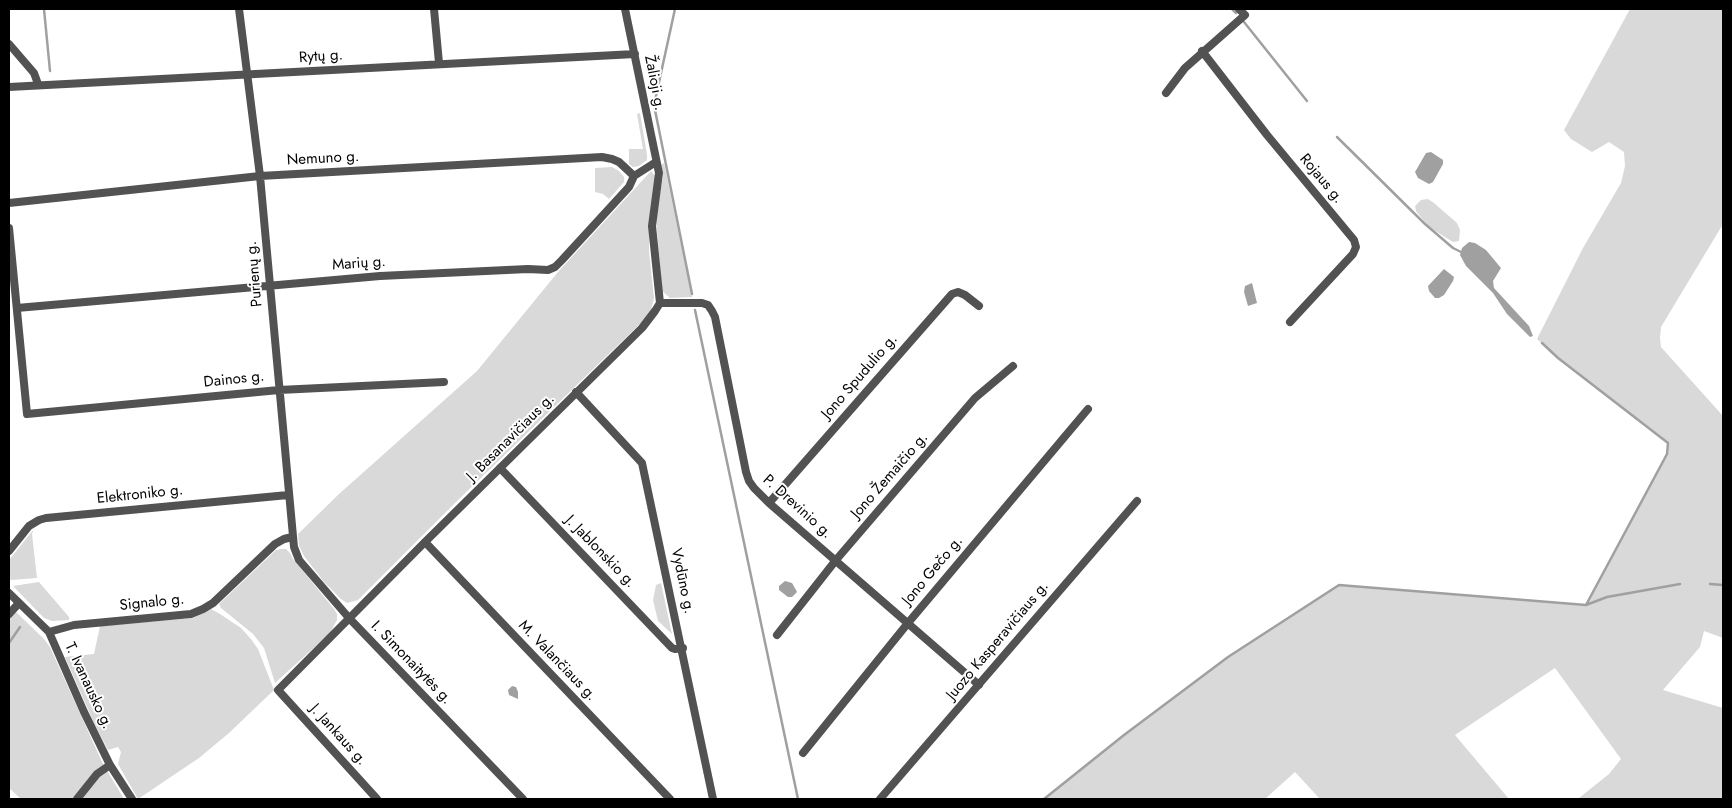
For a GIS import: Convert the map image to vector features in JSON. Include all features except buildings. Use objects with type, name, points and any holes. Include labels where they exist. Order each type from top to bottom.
[{"type":"street","name":"Purienų g.","points":[[239,9],[249,75],[260,176],[292,537]]},
{"type":"street","points":[[434,9],[438,63]]},
{"type":"street","name":"Žalioji g.","points":[[625,9],[656,162]]},
{"type":"street","points":[[1166,93],[1185,68],[1244,11]]},
{"type":"street","points":[[9,44],[34,73],[38,84]]},
{"type":"street","name":"Rojaus g.","points":[[1202,51],[1267,135],[1354,240],[1356,247],[1353,254],[1290,322]]},
{"type":"street","name":"Rytų g.","points":[[9,87],[635,54]]},
{"type":"street","name":"Nemuno g.","points":[[9,203],[260,176],[602,157],[618,162],[634,176]]},
{"type":"street","points":[[656,162],[658,183],[652,226],[660,302]]},
{"type":"street","name":"Marių g.","points":[[9,315],[18,312],[270,285],[380,276],[528,269],[548,270],[556,267],[629,187],[634,176],[656,162]]},
{"type":"street","points":[[9,228],[18,312]]},
{"type":"street","name":"Jono Spudulio g.","points":[[769,503],[952,294],[958,292],[965,295],[979,306]]},
{"type":"street","name":"J. Basanavičiaus g.","points":[[278,690],[649,321],[660,302]]},
{"type":"street","name":"P. Drevinio g.","points":[[660,302],[702,303],[708,305],[712,311],[715,317],[746,472],[754,488],[979,685]]},
{"type":"street","name":"Dainos g.","points":[[18,312],[27,414],[279,390],[444,382]]},
{"type":"street","name":"Jono Žemaičio g.","points":[[777,635],[836,560],[975,398],[1013,366]]},
{"type":"street","name":"Vydūno g.","points":[[576,392],[642,463],[683,648],[713,799]]},
{"type":"street","name":"Jono Gečo g.","points":[[803,753],[908,623],[1088,409]]},
{"type":"street","name":"J. Jablonskio g.","points":[[500,468],[672,648],[675,650],[683,648]]},
{"type":"street","name":"Elektroniko g.","points":[[9,551],[30,526],[46,518],[288,495]]},
{"type":"street","name":"Juozo Kasperavičiaus g.","points":[[880,799],[1137,500]]},
{"type":"street","name":"I. Simonaitytės g.","points":[[292,537],[299,560],[349,618],[523,799]]},
{"type":"street","name":"Signalo g.","points":[[48,632],[74,624],[191,614],[213,604],[276,544],[292,537]]},
{"type":"street","name":"M. Valančiaus g.","points":[[425,542],[670,799]]},
{"type":"street","name":"T. Ivanausko g.","points":[[9,593],[48,632],[110,765],[132,799]]},
{"type":"street","points":[[9,614],[19,603]]},
{"type":"street","name":"J. Jankaus g.","points":[[278,690],[377,799]]},
{"type":"street","points":[[77,799],[97,774],[110,765]]},
{"type":"shaded area","points":[[1630,9],[1723,9],[1723,224],[1661,327],[1660,338],[1661,347],[1723,416],[1723,638],[1704,631],[1700,647],[1663,690],[1723,708],[1723,799],[1573,799],[1579,798],[1609,774],[1621,759],[1555,668],[1455,735],[1509,799],[1320,799],[1295,772],[1265,799],[1044,799],[1124,735],[1228,657],[1339,585],[1586,605],[1667,454],[1668,448],[1668,443],[1663,438],[1558,358],[1537,339],[1583,248],[1621,183],[1625,166],[1624,152],[1609,142],[1592,152],[1571,139],[1564,130]]},
{"type":"shaded area","points":[[640,113],[647,160],[639,166],[633,167],[629,164],[629,149],[643,149],[637,114]]},
{"type":"shaded area","points":[[1431,152],[1443,160],[1443,164],[1433,182],[1429,184],[1418,178],[1415,172],[1426,153]]},
{"type":"shaded area","points":[[664,163],[692,297],[670,298],[662,291],[656,218],[663,176],[661,165]]},
{"type":"shaded area","points":[[612,167],[624,177],[624,182],[609,199],[603,194],[595,192],[595,168]]},
{"type":"shaded area","points":[[651,171],[655,176],[649,223],[649,251],[654,298],[647,317],[358,600],[347,603],[341,599],[324,582],[304,556],[299,546],[298,534],[339,494],[477,371],[558,272]]},
{"type":"shaded area","points":[[1428,199],[1457,223],[1460,230],[1459,241],[1453,242],[1429,227],[1416,211],[1415,206],[1421,200]]},
{"type":"shaded area","points":[[1469,242],[1475,243],[1486,250],[1501,268],[1493,281],[1494,288],[1529,326],[1533,336],[1530,337],[1507,314],[1493,293],[1466,266],[1460,255],[1462,248]]},
{"type":"shaded area","points":[[1444,269],[1454,277],[1453,281],[1444,295],[1435,298],[1429,291],[1428,286]]},
{"type":"shaded area","points":[[1252,283],[1257,303],[1248,306],[1244,292],[1245,286]]},
{"type":"shaded area","points":[[34,529],[32,534],[37,578],[11,580],[9,578],[9,560]]},
{"type":"shaded area","points":[[286,549],[290,553],[334,609],[337,614],[337,620],[330,633],[275,683],[264,648],[253,634],[221,608],[219,604],[276,550]]},
{"type":"shaded area","points":[[785,581],[792,583],[797,592],[792,597],[788,597],[779,590],[779,586]]},
{"type":"shaded area","points":[[39,582],[69,617],[69,620],[52,621],[44,618],[13,586]]},
{"type":"shaded area","points":[[661,583],[672,634],[658,621],[653,600],[656,585]]},
{"type":"shaded area","points":[[211,609],[241,628],[251,639],[258,649],[274,690],[229,733],[199,758],[138,799],[118,764],[121,752],[118,747],[108,750],[65,657],[94,654],[100,626],[193,618]]},
{"type":"shaded area","points":[[16,612],[50,647],[102,762],[124,799],[21,799],[9,788],[9,619]]},
{"type":"shaded area","points":[[512,686],[516,687],[518,699],[509,695],[508,690]]},
{"type":"waterway","points":[[44,9],[50,71]]},
{"type":"waterway","points":[[675,9],[654,105],[692,294]]},
{"type":"waterway","points":[[1232,9],[1236,13]]},
{"type":"waterway","points":[[1244,22],[1307,101]]},
{"type":"waterway","points":[[1337,137],[1425,224],[1453,248],[1461,252]]},
{"type":"waterway","points":[[695,310],[798,799]]},
{"type":"waterway","points":[[1542,343],[1558,358],[1668,443],[1667,454],[1586,605]]},
{"type":"waterway","points":[[1044,799],[1124,735],[1228,657],[1339,585],[1586,605],[1607,597],[1680,584]]},
{"type":"waterway","points":[[1710,584],[1723,585]]},
{"type":"waterway","points":[[9,643],[20,627]]}]
